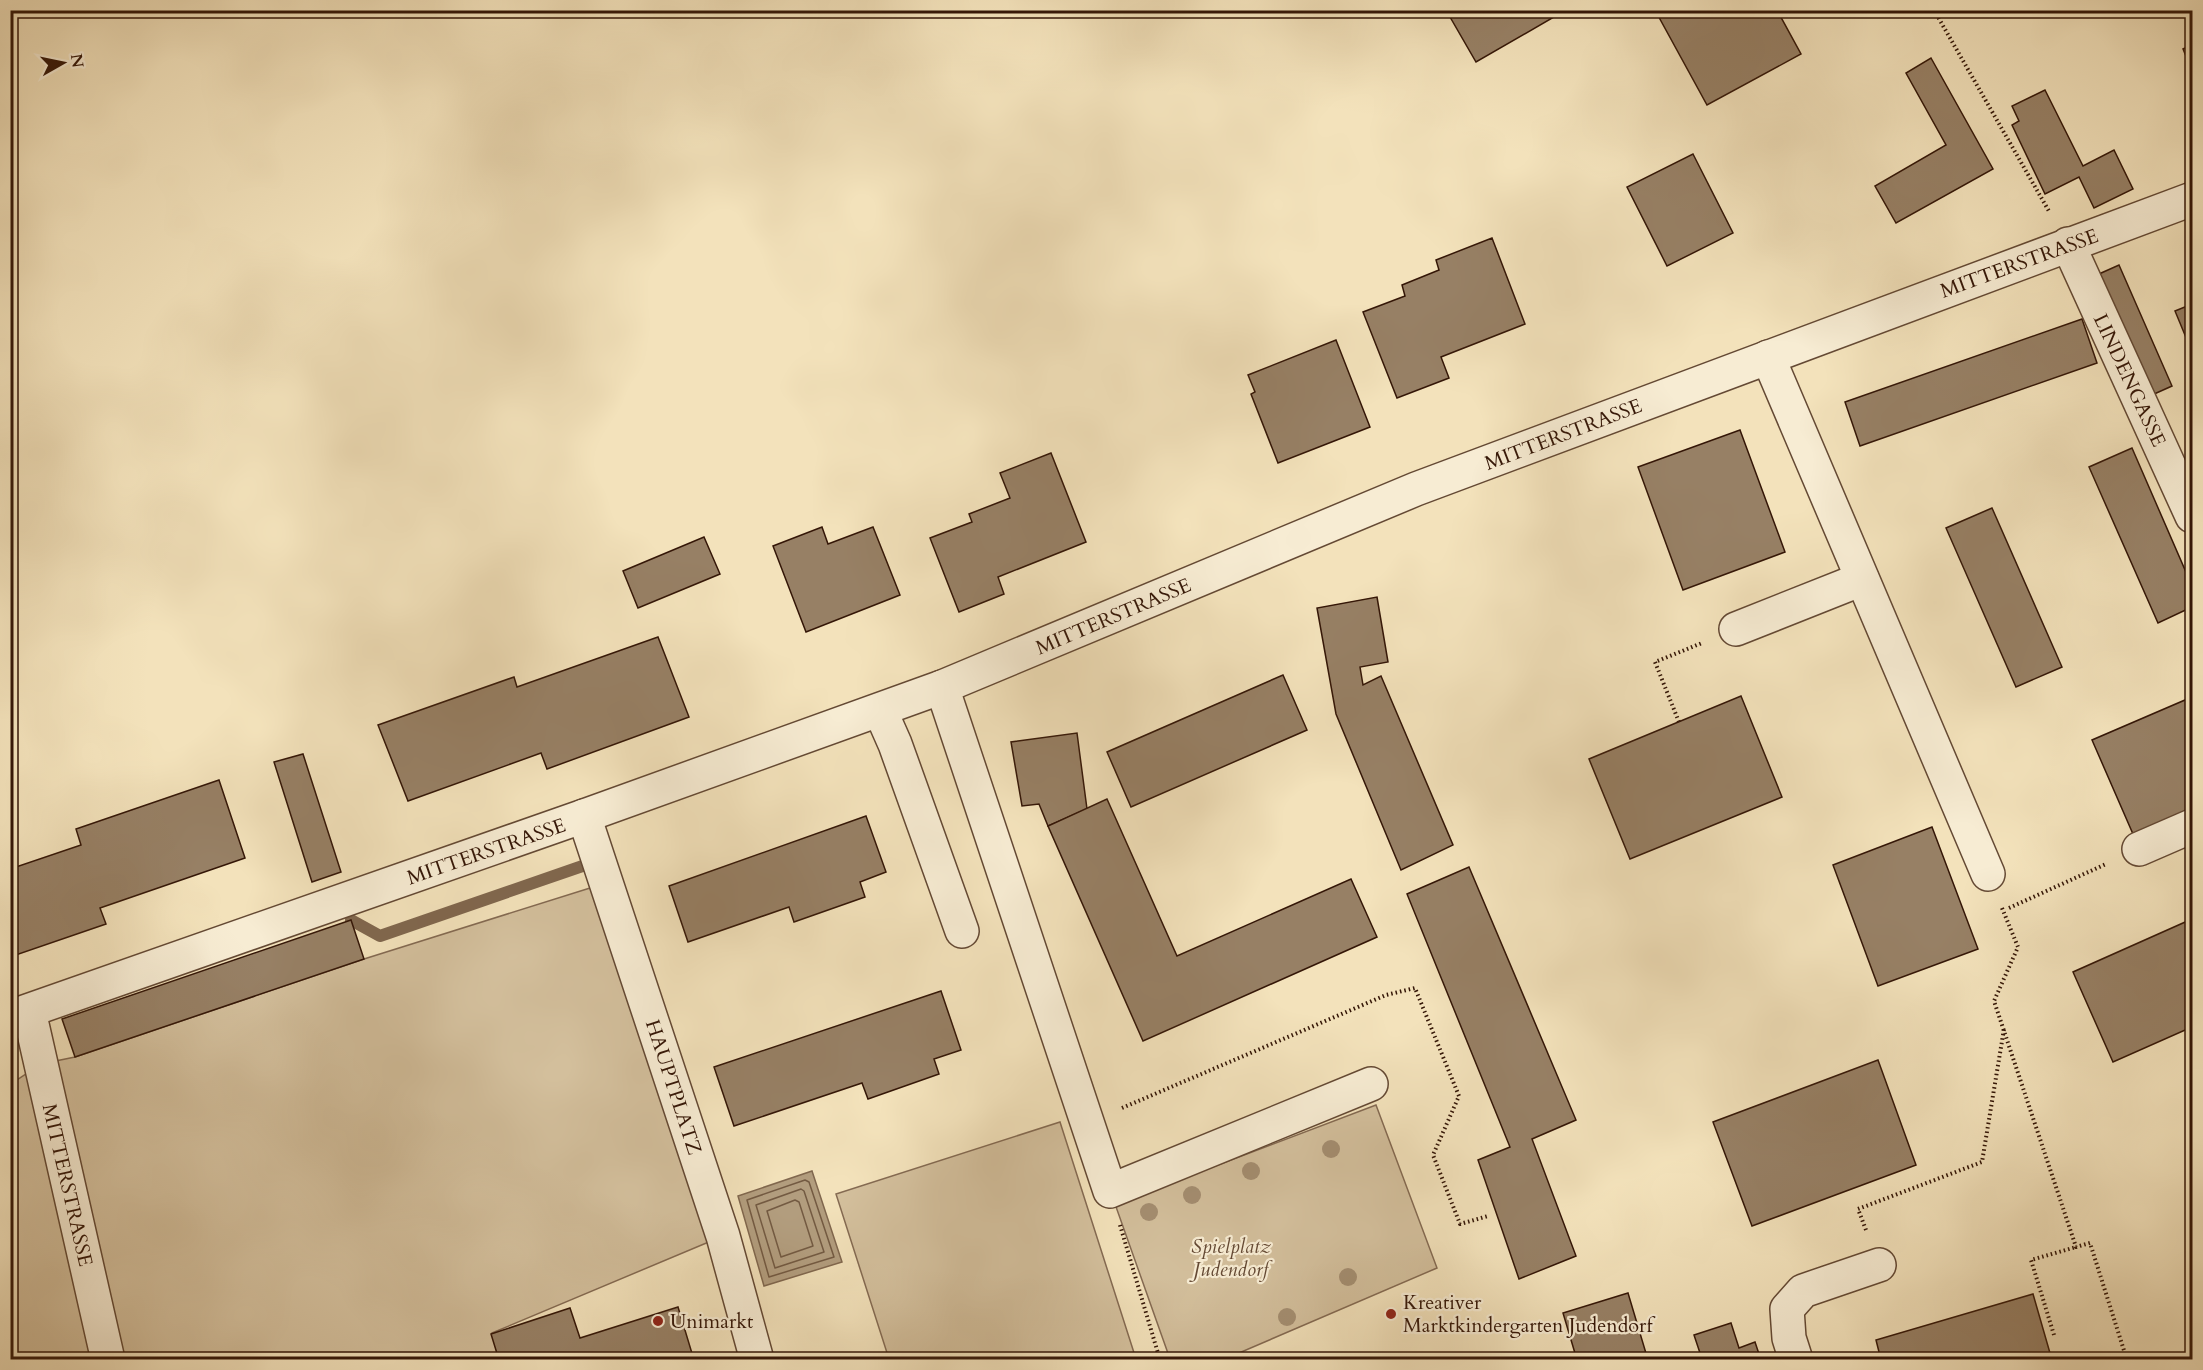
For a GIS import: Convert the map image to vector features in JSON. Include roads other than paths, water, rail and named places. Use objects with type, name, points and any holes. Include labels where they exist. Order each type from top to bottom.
[{"type":"street","name":"MITTERSTRASSE","points":[[108,1359],[20,1014],[584,816],[942,687],[1416,489],[2193,199]]},
{"type":"street","name":"LINDENGASSE","points":[[2068,244],[2193,516]]},
{"type":"street","points":[[1768,357],[1988,874]]},
{"type":"street","points":[[1736,629],[1863,579]]},
{"type":"street","points":[[942,687],[1110,1191],[1371,1084]]},
{"type":"street","points":[[880,710],[895,744],[962,931]]},
{"type":"street","name":"HAUPTPLATZ","points":[[584,816],[723,1236],[757,1359]]},
{"type":"street","points":[[2139,849],[2193,826]]},
{"type":"street","points":[[1796,1359],[1790,1338],[1787,1309],[1803,1292],[1879,1265]]},
{"type":"water","points":[[812,1171],[842,1262],[764,1286],[738,1196]]},
{"type":"waterway","points":[[351,920],[380,936],[597,861]]},
{"type":"place","name":"Kreativer Marktkindergarten Judendorf","points":[[1391,1314]]},
{"type":"place","name":"Unimarkt","points":[[658,1321]]},
{"type":"park label","name":"Spielplatz Judendorf","points":[[1231,1258]]}]
